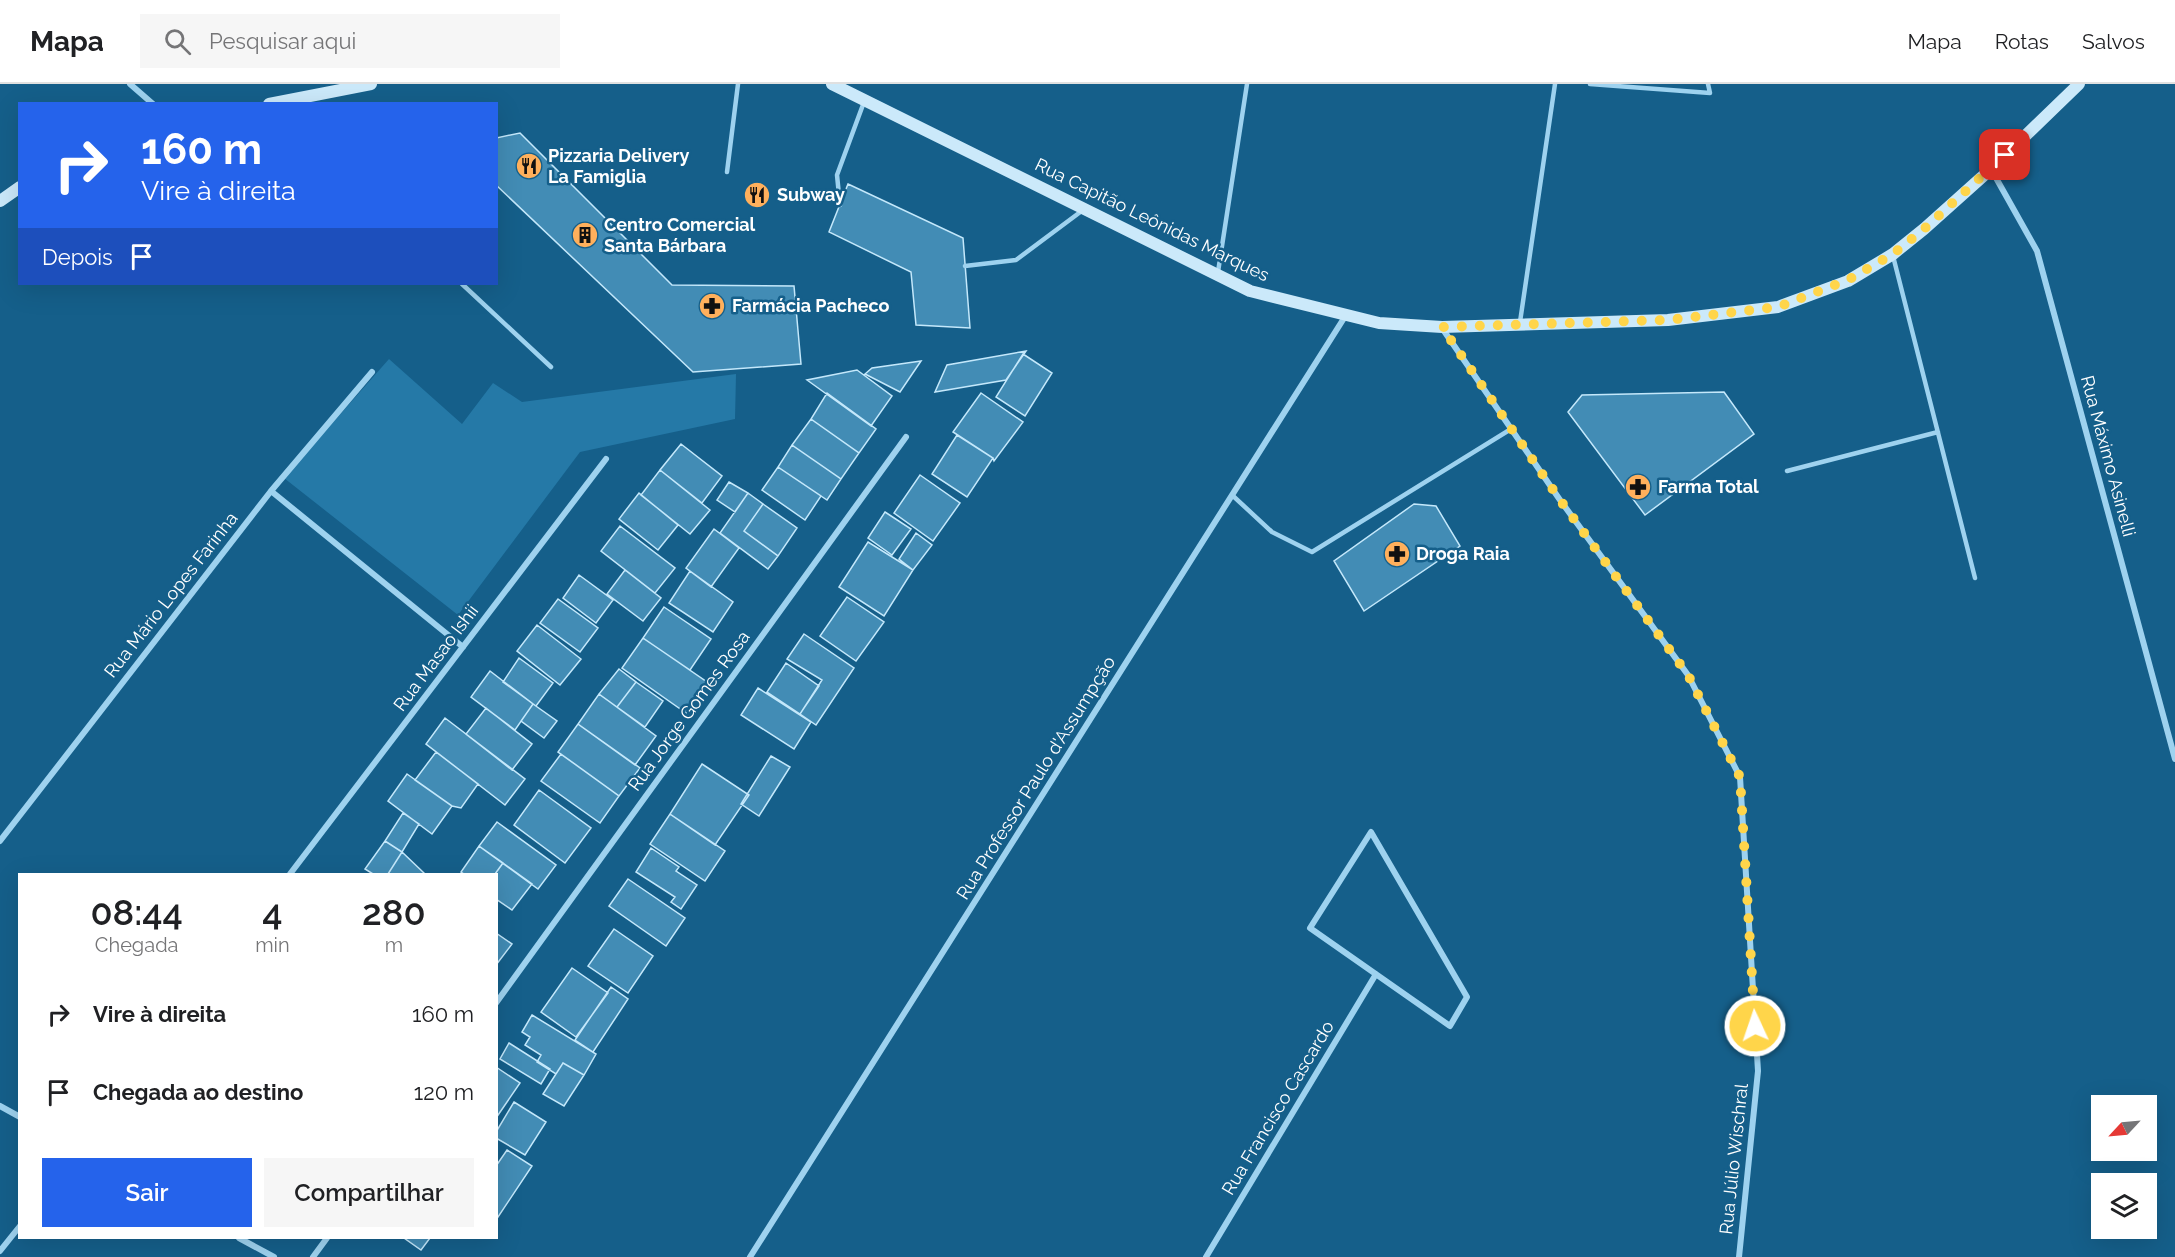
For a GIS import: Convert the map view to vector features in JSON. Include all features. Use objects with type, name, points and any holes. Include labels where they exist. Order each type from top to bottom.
[{"type":"main road","points":[[277,102],[371,84]]},
{"type":"main road","name":"Rua Capitão Leônidas Marques","points":[[832,84],[1250,291],[1379,322],[1442,327],[1668,320],[1778,307],[1848,280],[1893,254],[1991,169],[2079,84]]},
{"type":"main road","points":[[0,201],[18,188]]},
{"type":"street","points":[[130,84],[151,102]]},
{"type":"street","name":"Rua Máximo Asinelli","points":[[1991,169],[2037,251],[2175,759]]},
{"type":"street","name":"Rua Professor Paulo d'Assumpção","points":[[750,1257],[1346,315]]},
{"type":"street","name":"Rua Júlio Wischral","points":[[1442,327],[1560,500],[1688,675],[1740,777],[1758,1071],[1739,1257]]},
{"type":"street","name":"Rua Mário Lopes Farinha","points":[[0,841],[271,491],[372,372]]},
{"type":"street","name":"Rua Jorge Gomes Rosa","points":[[498,1000],[906,437]]},
{"type":"street","name":"Rua Masao Ishii","points":[[291,873],[606,459]]},
{"type":"street","points":[[271,491],[463,647]]},
{"type":"street","points":[[1371,832],[1467,997],[1450,1026],[1376,974],[1310,928],[1371,832]]},
{"type":"street","name":"Rua Francisco Cascardo","points":[[1206,1257],[1376,974]]},
{"type":"street","points":[[0,1106],[18,1116]]},
{"type":"street","points":[[0,1251],[18,1228]]},
{"type":"street","points":[[240,1239],[274,1257]]},
{"type":"street","points":[[313,1257],[326,1239]]},
{"type":"lane","points":[[727,172],[738,84]]},
{"type":"lane","points":[[1218,275],[1247,84]]},
{"type":"lane","points":[[1519,325],[1555,84]]},
{"type":"lane","points":[[1590,84],[1710,93],[1708,84]]},
{"type":"lane","points":[[840,205],[837,175],[865,100]]},
{"type":"lane","points":[[965,266],[1016,260],[1084,209]]},
{"type":"lane","points":[[1893,254],[1975,578]]},
{"type":"lane","points":[[463,285],[551,367]]},
{"type":"lane","points":[[1232,495],[1272,532],[1312,552],[1511,429]]},
{"type":"lane","points":[[1787,471],[1938,432]]},
{"type":"shaded area","points":[[389,359],[462,424],[493,383],[522,402],[736,374],[735,419],[580,452],[458,615],[284,478]]},
{"type":"building","name":"Centro Comercial Santa Bárbara","points":[[520,133],[672,285],[794,286],[801,364],[693,372],[498,187],[498,138]]},
{"type":"building","points":[[848,184],[963,238],[970,328],[916,325],[911,272],[829,232]]},
{"type":"building","points":[[1026,351],[1006,380],[935,392],[947,365]]},
{"type":"building","points":[[1023,354],[1052,373],[1025,416],[996,397]]},
{"type":"building","points":[[921,361],[900,392],[865,374],[872,368]]},
{"type":"building","points":[[857,370],[892,396],[871,426],[807,380]]},
{"type":"building","points":[[1724,392],[1754,434],[1645,515],[1568,412],[1582,395]]},
{"type":"building","points":[[827,393],[876,429],[859,453],[811,419]]},
{"type":"building","points":[[981,393],[1023,422],[994,461],[993,458],[953,432]]},
{"type":"building","points":[[811,419],[859,453],[841,479],[792,445]]},
{"type":"building","points":[[957,435],[993,458],[967,497],[932,474]]},
{"type":"building","points":[[681,444],[722,476],[702,503],[660,470]]},
{"type":"building","points":[[792,445],[841,479],[827,500],[778,467]]},
{"type":"building","points":[[778,467],[821,496],[805,520],[762,490]]},
{"type":"building","points":[[660,470],[710,510],[690,534],[641,495]]},
{"type":"building","points":[[920,475],[960,503],[933,541],[894,513]]},
{"type":"building","points":[[729,482],[748,493],[735,512],[717,500]]},
{"type":"building","points":[[639,493],[678,525],[658,550],[619,519]]},
{"type":"building","points":[[748,493],[763,504],[744,531],[778,556],[768,569],[720,533]]},
{"type":"building","points":[[763,504],[797,528],[778,556],[744,531]]},
{"type":"building","name":"Droga Raia","points":[[1414,504],[1436,506],[1460,546],[1364,611],[1334,561]]},
{"type":"building","points":[[885,512],[911,529],[892,555],[868,538]]},
{"type":"building","points":[[620,526],[675,568],[655,593],[601,551]]},
{"type":"building","points":[[714,529],[739,548],[711,587],[686,568]]},
{"type":"building","points":[[916,533],[932,545],[913,570],[899,559]]},
{"type":"building","points":[[868,542],[913,570],[884,616],[839,587]]},
{"type":"building","points":[[625,570],[661,598],[643,621],[607,594]]},
{"type":"building","points":[[690,571],[733,602],[713,632],[669,603]]},
{"type":"building","points":[[579,575],[613,600],[596,623],[563,598]]},
{"type":"building","points":[[847,597],[884,622],[856,661],[820,636]]},
{"type":"building","points":[[558,599],[598,628],[580,652],[540,623]]},
{"type":"building","points":[[664,607],[711,639],[690,670],[643,638]]},
{"type":"building","points":[[537,625],[581,659],[560,685],[517,651]]},
{"type":"building","points":[[804,634],[854,668],[816,725],[800,714],[822,680],[787,659]]},
{"type":"building","points":[[643,638],[707,682],[686,713],[622,668]]},
{"type":"building","points":[[519,658],[553,683],[536,706],[503,682]]},
{"type":"building","points":[[786,663],[819,686],[800,714],[767,692]]},
{"type":"building","points":[[619,669],[636,682],[617,707],[599,694]]},
{"type":"building","points":[[490,671],[533,704],[515,730],[471,697]]},
{"type":"building","points":[[636,682],[663,701],[645,727],[617,707]]},
{"type":"building","points":[[758,688],[811,722],[794,749],[741,715]]},
{"type":"building","points":[[599,694],[656,736],[635,765],[578,724]]},
{"type":"building","points":[[533,704],[557,721],[544,738],[521,721]]},
{"type":"building","points":[[486,708],[532,744],[512,770],[466,734]]},
{"type":"building","points":[[445,718],[525,779],[505,805],[426,744]]},
{"type":"building","points":[[578,724],[640,768],[619,796],[558,752]]},
{"type":"building","points":[[436,752],[478,784],[461,808],[452,806],[415,780]]},
{"type":"building","points":[[561,754],[619,796],[600,823],[541,781]]},
{"type":"building","points":[[771,756],[790,767],[759,816],[741,804]]},
{"type":"building","points":[[702,764],[749,795],[715,845],[670,814]]},
{"type":"building","points":[[407,774],[452,806],[432,834],[388,801]]},
{"type":"building","points":[[539,790],[591,828],[565,863],[514,825]]},
{"type":"building","points":[[403,813],[419,824],[402,852],[385,841]]},
{"type":"building","points":[[670,814],[725,851],[705,881],[650,844]]},
{"type":"building","points":[[497,822],[556,865],[538,889],[479,846]]},
{"type":"building","points":[[385,841],[402,852],[389,873],[371,873],[365,869]]},
{"type":"building","points":[[479,846],[503,863],[496,873],[461,872]]},
{"type":"building","points":[[651,848],[679,867],[676,871],[697,885],[681,909],[671,902],[675,897],[636,872]]},
{"type":"building","points":[[402,852],[424,873],[389,873]]},
{"type":"building","points":[[503,863],[532,884],[512,910],[498,900],[498,873],[496,873]]},
{"type":"building","points":[[628,879],[685,918],[666,946],[609,906]]},
{"type":"building","points":[[614,929],[653,956],[628,993],[588,966]]},
{"type":"building","points":[[498,934],[512,944],[498,962]]},
{"type":"building","points":[[572,968],[608,993],[576,1037],[541,1012]]},
{"type":"building","points":[[611,987],[628,999],[593,1052],[575,1040]]},
{"type":"building","points":[[532,1015],[596,1054],[584,1075],[563,1063],[556,1074],[537,1062],[541,1055],[525,1045],[530,1037],[522,1032]]},
{"type":"building","points":[[509,1043],[550,1069],[541,1084],[500,1059]]},
{"type":"building","points":[[563,1063],[584,1075],[564,1106],[543,1094]]},
{"type":"building","points":[[498,1068],[520,1083],[498,1115]]},
{"type":"building","points":[[514,1102],[546,1122],[525,1155],[498,1139],[498,1129]]},
{"type":"building","points":[[507,1150],[532,1166],[498,1217],[498,1163]]},
{"type":"building","points":[[405,1239],[429,1239],[421,1250]]},
{"type":"place","name":"Pizzaria Delivery La Famiglia","points":[[529,166]]},
{"type":"place","name":"Subway","points":[[757,195]]},
{"type":"place","name":"Centro Comercial Santa Bárbara","points":[[585,235]]},
{"type":"place","name":"Farmácia Pacheco","points":[[712,306]]},
{"type":"place","name":"Farma Total","points":[[1638,487]]},
{"type":"place","name":"Droga Raia","points":[[1397,554]]},
{"type":"route","points":[[1755,1026],[1740,777],[1688,675],[1560,500],[1442,327],[1668,320],[1778,307],[1848,280],[1893,254],[2005,155]]}]
